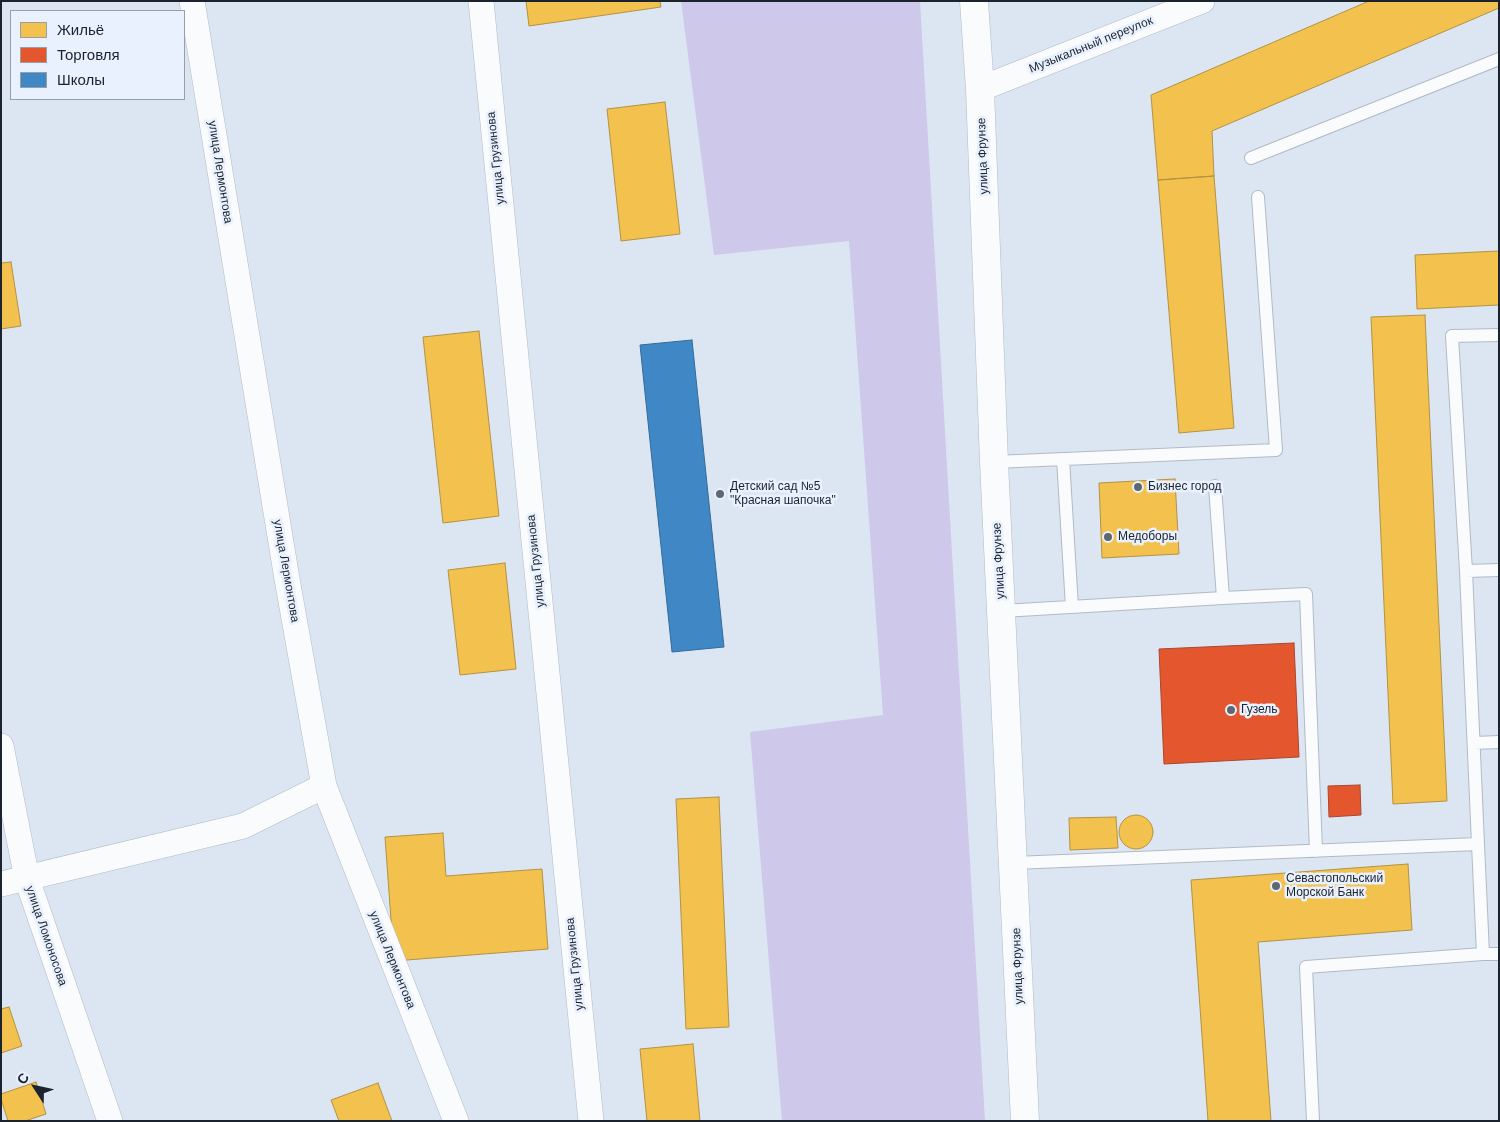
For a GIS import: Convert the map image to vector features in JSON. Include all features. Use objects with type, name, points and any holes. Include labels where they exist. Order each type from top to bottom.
[{"type":"main road","name":"улица Фрунзе","points":[[974,1],[980,89],[994,462],[1025,1121]]},
{"type":"street","name":"улица Лермонтова","points":[[192,1],[287,579],[324,786],[456,1121]]},
{"type":"street","name":"улица Грузинова","points":[[480,1],[591,1121]]},
{"type":"street","name":"Музыкальный переулок","points":[[980,89],[1202,1]]},
{"type":"street","name":"улица Ломоносова","points":[[1,746],[27,879],[110,1121]]},
{"type":"street","points":[[1,884],[243,826],[324,786]]},
{"type":"lane","points":[[1252,158],[1499,60]]},
{"type":"lane","points":[[994,462],[1276,450],[1258,197]]},
{"type":"lane","points":[[1482,954],[1466,571],[1452,336],[1499,335]]},
{"type":"lane","points":[[1063,459],[1072,607]]},
{"type":"lane","points":[[1215,486],[1222,598]]},
{"type":"lane","points":[[1466,571],[1499,570]]},
{"type":"lane","points":[[1002,611],[1306,594],[1316,851]]},
{"type":"lane","points":[[1474,743],[1499,742]]},
{"type":"lane","points":[[1014,863],[1478,844]]},
{"type":"lane","points":[[1313,1121],[1306,967],[1499,954]]},
{"type":"shaded area","points":[[681,1],[920,1],[985,1121],[782,1121],[750,732],[883,715],[849,241],[714,255]]},
{"type":"building: Жильё","points":[[526,1],[660,1],[661,7],[529,26]]},
{"type":"building: Жильё","points":[[1369,1],[1499,1],[1499,8],[1212,131],[1214,176],[1158,180],[1151,95]]},
{"type":"building: Жильё","points":[[665,102],[680,234],[621,241],[607,109]]},
{"type":"building: Жильё","points":[[1214,176],[1234,428],[1179,433],[1158,180]]},
{"type":"building: Жильё","points":[[1499,251],[1499,305],[1417,309],[1415,255]]},
{"type":"building: Жильё","points":[[11,262],[21,326],[1,329],[1,263]]},
{"type":"building: Жильё","points":[[1425,315],[1447,801],[1393,804],[1371,317]]},
{"type":"building: Жильё","points":[[479,331],[499,516],[443,523],[423,337]]},
{"type":"building: Жильё","points":[[1175,479],[1179,554],[1102,558],[1099,483]]},
{"type":"building: Жильё","points":[[505,563],[516,669],[460,675],[448,570]]},
{"type":"building: Жильё","points":[[719,797],[729,1027],[686,1029],[676,799]]},
{"type":"building: Жильё","points":[[1136,815],[1143,816],[1148,820],[1152,825],[1152,839],[1148,844],[1143,848],[1136,849],[1129,848],[1124,844],[1120,839],[1119,832],[1120,825],[1124,820],[1129,816]]},
{"type":"building: Жильё","points":[[1116,817],[1118,848],[1070,850],[1069,818]]},
{"type":"building: Жильё","points":[[443,833],[446,876],[542,869],[548,949],[394,961],[385,837]]},
{"type":"building: Жильё","points":[[1408,864],[1412,930],[1258,942],[1271,1121],[1208,1121],[1191,880]]},
{"type":"building: Жильё","points":[[9,1007],[22,1046],[1,1053],[1,1009]]},
{"type":"building: Жильё","points":[[693,1044],[700,1121],[647,1121],[640,1049]]},
{"type":"building: Жильё","points":[[36,1082],[46,1114],[25,1121],[8,1121],[1,1094]]},
{"type":"building: Жильё","points":[[378,1083],[392,1121],[339,1121],[331,1100]]},
{"type":"building: Торговля","points":[[1294,643],[1299,757],[1164,764],[1159,649]]},
{"type":"building: Торговля","points":[[1360,785],[1361,815],[1329,817],[1328,786]]},
{"type":"building: Школы","name":"Детский сад №5 \"Красная шапочка\"","points":[[692,340],[724,647],[672,652],[640,345]]},
{"type":"place","name":"Бизнес город","points":[[1138,487]]},
{"type":"place","name":"Детский сад №5 \"Красная шапочка\"","points":[[720,494]]},
{"type":"place","name":"Медоборы","points":[[1108,537]]},
{"type":"place","name":"Гузель","points":[[1231,710]]},
{"type":"place","name":"Севастопольский Морской Банк","points":[[1276,886]]}]
